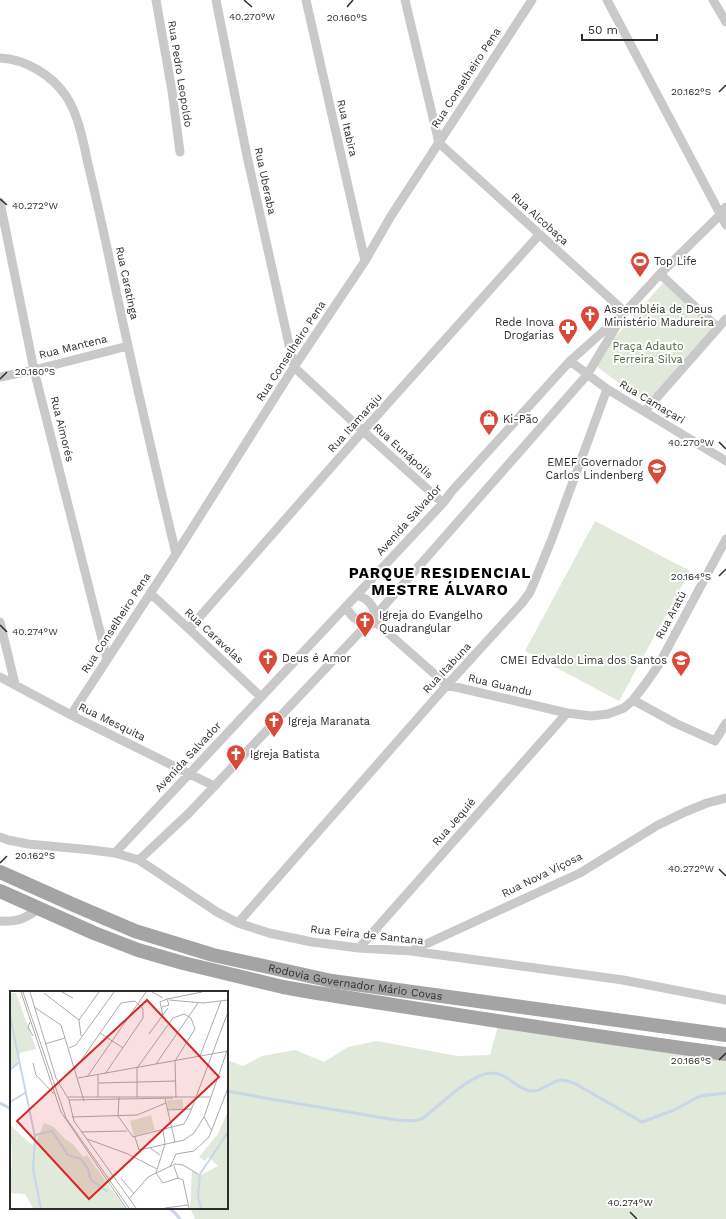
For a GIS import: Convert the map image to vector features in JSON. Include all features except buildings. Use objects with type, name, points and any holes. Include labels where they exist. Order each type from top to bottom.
[{"type":"main road","name":"Rodovia Governador Mário Covas","points":[[0,872],[135,931],[213,955],[332,981],[726,1035]]},
{"type":"main road","name":"Rodovia Governador Mário Covas","points":[[0,891],[94,933],[138,950],[182,963],[283,987],[622,1040],[726,1054]]},
{"type":"street","name":"Rua Pedro Leopoldo","points":[[156,0],[172,92],[180,152]]},
{"type":"street","name":"Rua Uberaba","points":[[216,0],[246,149],[294,367]]},
{"type":"street","name":"Rua Itabira","points":[[306,0],[365,261]]},
{"type":"street","points":[[405,0],[439,143]]},
{"type":"street","name":"Rua Conselheiro Pena","points":[[71,715],[532,0]]},
{"type":"street","points":[[607,0],[723,211],[726,225]]},
{"type":"street","points":[[714,0],[726,22]]},
{"type":"street","name":"Rua Caratinga","points":[[0,58],[9,58],[25,63],[42,72],[65,94],[74,110],[80,127],[128,346],[176,554]]},
{"type":"street","name":"Rua Alcobaça","points":[[439,143],[625,312]]},
{"type":"street","name":"Rua Aimorés","points":[[0,202],[34,370],[108,659]]},
{"type":"street","name":"Avenida Salvador","points":[[115,853],[443,503],[452,491],[570,361],[625,312],[660,274],[723,211]]},
{"type":"street","name":"Rua Itamaraju","points":[[190,628],[363,431],[539,235]]},
{"type":"street","points":[[660,274],[718,328]]},
{"type":"street","name":"Avenida Salvador","points":[[139,860],[189,813],[376,615],[587,375],[625,312]]},
{"type":"street","points":[[645,411],[726,319]]},
{"type":"street","name":"Rua Mantena","points":[[0,377],[128,346]]},
{"type":"street","points":[[570,361],[587,375],[607,388]]},
{"type":"street","name":"Rua Eunápolis","points":[[294,367],[443,503]]},
{"type":"street","name":"Rua Camaçari","points":[[607,388],[726,461]]},
{"type":"street","name":"Rua Itabuna","points":[[238,923],[446,685],[510,617],[530,592],[553,536],[607,388]]},
{"type":"street","name":"Rua Aratú","points":[[567,712],[591,716],[608,714],[624,708],[633,700],[658,666],[726,539]]},
{"type":"street","name":"Rua Caravelas","points":[[150,593],[190,628],[261,697]]},
{"type":"street","points":[[346,607],[349,613],[356,620],[379,625],[373,607],[366,599],[357,595]]},
{"type":"street","points":[[0,622],[15,684]]},
{"type":"street","name":"Rua Guandu","points":[[379,625],[446,685],[567,712]]},
{"type":"street","name":"Rua Mesquita","points":[[0,677],[71,715],[214,786]]},
{"type":"street","points":[[633,700],[675,723],[715,741],[726,724]]},
{"type":"street","name":"Rua Jequié","points":[[359,948],[567,712]]},
{"type":"street","name":"Rua Nova Viçosa","points":[[411,951],[580,872],[671,818],[707,803],[726,798]]},
{"type":"street","name":"Rua Feira de Santana","points":[[0,837],[28,844],[115,853],[139,860],[201,901],[238,923],[269,933],[312,942],[359,948],[411,951],[623,980],[726,1000]]},
{"type":"street","points":[[0,921],[17,921],[39,909]]},
{"type":"green space","name":"Praça Adauto Ferreira Silva","points":[[663,283],[714,329],[648,405],[595,365],[599,355]]},
{"type":"green space","points":[[595,521],[690,571],[619,701],[525,651]]},
{"type":"green space","points":[[498,1026],[726,1057],[726,1219],[195,1219],[190,1209],[228,1209],[228,1060],[243,1066],[262,1056],[295,1050],[324,1062],[348,1047],[377,1041],[457,1056],[490,1055]]},
{"type":"waterway","points":[[228,1091],[396,1120],[412,1121],[424,1117],[460,1087],[477,1077],[484,1074],[497,1073],[525,1090],[531,1091],[540,1090],[559,1080],[574,1083],[642,1122],[674,1110],[700,1096],[726,1093]]},
{"type":"waterway","points":[[0,1103],[10,1108]]},
{"type":"waterway","points":[[170,1209],[180,1219]]},
{"type":"place","name":"Top Life","points":[[640,278]]},
{"type":"place","name":"Assembléia de Deus Ministério Madureira","points":[[590,332]]},
{"type":"place","name":"Rede Inova Drogarias","points":[[568,345]]},
{"type":"place","name":"Ki-Pão","points":[[489,436]]},
{"type":"place","name":"EMEF Governador Carlos Lindenberg","points":[[657,485]]},
{"type":"place","name":"Igreja do Evangelho Quadrangular","points":[[365,638]]},
{"type":"place","name":"Deus é Amor","points":[[268,675]]},
{"type":"place","name":"CMEI Edvaldo Lima dos Santos","points":[[681,677]]},
{"type":"place","name":"Igreja Maranata","points":[[274,738]]},
{"type":"place","name":"Igreja Batista","points":[[236,771]]},
{"type":"district","name":"PARQUE RESIDENCIAL MESTRE ÁLVARO","points":[[440,582]]}]
